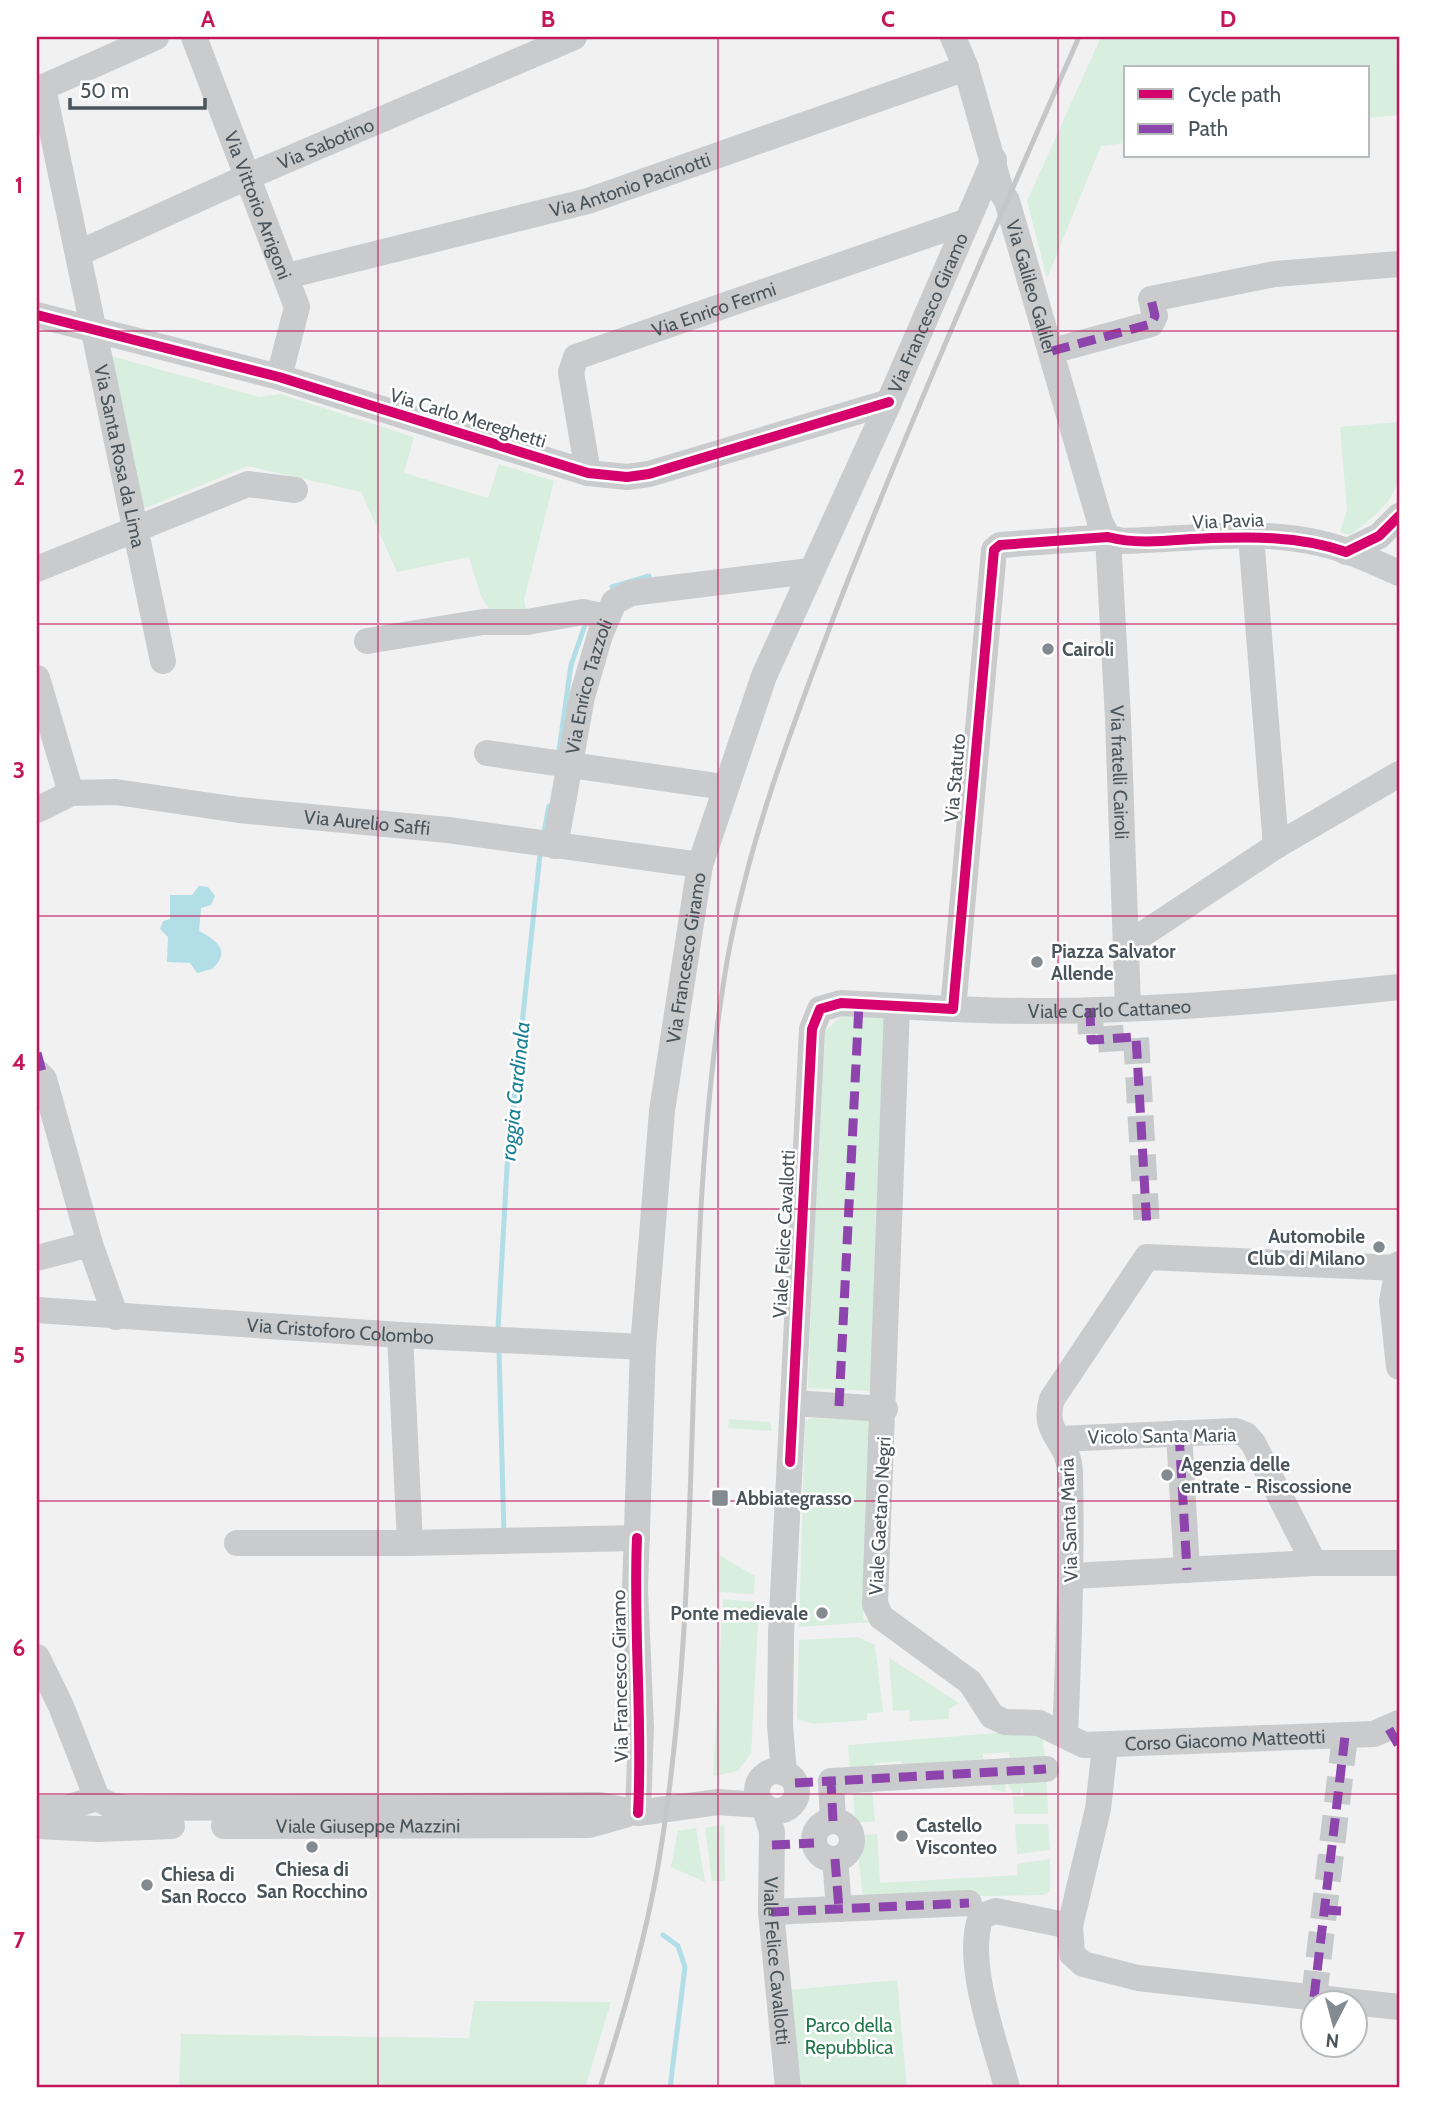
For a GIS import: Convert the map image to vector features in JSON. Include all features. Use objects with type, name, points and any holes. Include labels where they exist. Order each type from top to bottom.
[{"type":"street","points":[[40,89],[156,37]]},
{"type":"street","name":"Via Vittorio Arrigoni","points":[[194,37],[297,307],[279,377]]},
{"type":"street","name":"Via Sabotino","points":[[79,254],[247,177],[574,37]]},
{"type":"street","name":"Via Galileo Galilei","points":[[953,37],[966,68],[1052,351],[1100,522],[1108,537]]},
{"type":"street","name":"Via Antonio Pacinotti","points":[[287,276],[588,201],[966,68]]},
{"type":"street","name":"Via Santa Rosa da Lima","points":[[40,89],[79,254],[163,661]]},
{"type":"street","name":"Via Francesco Giramo","points":[[634,1813],[641,1727],[635,1589],[643,1347],[662,1111],[700,865],[724,787],[764,676],[889,402],[993,160]]},
{"type":"street","name":"Via Enrico Fermi","points":[[588,473],[571,372],[576,357],[965,222]]},
{"type":"street","points":[[1052,351],[1144,328],[1151,324],[1155,316],[1151,299],[1275,274],[1399,264]]},
{"type":"street","name":"Via Carlo Mereghetti","points":[[37,315],[279,377],[588,473],[627,477],[649,474],[889,402]]},
{"type":"street","points":[[37,569],[248,484],[295,490]]},
{"type":"street","points":[[1346,552],[1379,536],[1399,516]]},
{"type":"street","points":[[1251,536],[1276,846]]},
{"type":"street","name":"Via Pavia","points":[[994,550],[1000,545],[1108,537],[1161,540],[1251,536],[1298,539],[1346,552],[1399,573]]},
{"type":"street","name":"Via fratelli Cairoli","points":[[1108,537],[1128,944],[1128,1008]]},
{"type":"street","name":"Via Statuto","points":[[953,1009],[994,550]]},
{"type":"street","name":"Via Enrico Tazzoli","points":[[555,846],[582,697],[614,602],[631,593],[810,571]]},
{"type":"street","points":[[367,642],[483,622],[527,622],[583,612],[607,617]]},
{"type":"street","points":[[37,678],[71,793]]},
{"type":"street","points":[[487,753],[724,787]]},
{"type":"street","points":[[1128,944],[1276,846],[1399,774]]},
{"type":"street","name":"Via Aurelio Saffi","points":[[37,810],[71,793],[116,792],[239,810],[448,830],[700,865]]},
{"type":"street","name":"Viale Carlo Cattaneo","points":[[820,1009],[841,1003],[953,1009],[1128,1008],[1297,998],[1399,987]]},
{"type":"street","name":"Viale Gaetano Negri","points":[[897,1006],[885,1409],[875,1604],[881,1617],[970,1682],[992,1716],[1005,1722],[1039,1723],[1059,1731]]},
{"type":"street","name":"Viale Felice Cavallotti","points":[[788,2088],[771,1912],[773,1802],[780,1725],[781,1634],[813,1029],[820,1009]]},
{"type":"street","points":[[37,1072],[44,1079],[90,1244],[117,1317]]},
{"type":"street","points":[[37,1258],[90,1244]]},
{"type":"street","name":"Via Santa Maria","points":[[1059,1731],[1072,1576],[1070,1456],[1049,1428],[1047,1415],[1052,1399],[1147,1257],[1399,1266]]},
{"type":"street","points":[[1399,1266],[1392,1301],[1399,1367]]},
{"type":"street","name":"Via Cristoforo Colombo","points":[[37,1310],[400,1335],[643,1347]]},
{"type":"street","points":[[400,1335],[410,1543]]},
{"type":"street","name":"Viale Gaetano Negri","points":[[793,1404],[885,1409]]},
{"type":"street","name":"Vicolo Santa Maria","points":[[1059,1439],[1236,1431],[1246,1435],[1253,1443],[1314,1563]]},
{"type":"street","points":[[1179,1433],[1187,1570]]},
{"type":"street","points":[[237,1543],[410,1543],[636,1538]]},
{"type":"street","points":[[1072,1576],[1314,1563],[1399,1563]]},
{"type":"street","points":[[37,1657],[61,1706],[95,1810]]},
{"type":"street","name":"Corso Giacomo Matteotti","points":[[1059,1731],[1084,1745],[1105,1746],[1396,1732]]},
{"type":"street","points":[[1105,1746],[1098,1809],[1070,1926],[1072,1954],[1083,1964],[1138,1978],[1399,2007]]},
{"type":"street","points":[[814,1843],[821,1826],[834,1821],[845,1825],[853,1841],[844,1856],[835,1859],[820,1853],[814,1843],[773,1802],[831,1781],[1046,1769]]},
{"type":"street","points":[[831,1781],[834,1821]]},
{"type":"street","name":"Viale Giuseppe Mazzini","points":[[37,1808],[95,1810],[598,1805],[634,1813],[718,1801],[773,1802]]},
{"type":"street","name":"Viale Giuseppe Mazzini","points":[[37,1826],[95,1810]]},
{"type":"street","points":[[835,1859],[839,1909]]},
{"type":"street","points":[[771,1912],[969,1903]]},
{"type":"street","points":[[1007,2088],[979,1977],[974,1935],[981,1916],[996,1911],[1070,1926]]},
{"type":"green space","points":[[1101,37],[1396,37],[1399,115],[1370,118],[1370,66],[1124,66],[1124,143],[1101,146],[1047,278],[1027,201]]},
{"type":"green space","points":[[111,356],[260,397],[280,394],[414,437],[404,473],[488,498],[499,464],[554,481],[524,600],[527,615],[494,617],[481,596],[469,557],[397,572],[361,492],[248,466],[146,508],[141,504]]},
{"type":"green space","points":[[1399,422],[1396,488],[1381,509],[1368,521],[1350,535],[1340,532],[1347,509],[1340,427]]},
{"type":"green space","points":[[842,1016],[881,1016],[887,1022],[873,1391],[808,1388],[821,1043],[824,1032]]},
{"type":"green space","points":[[811,1418],[871,1420],[863,1619],[872,1622],[799,1627],[805,1421]]},
{"type":"green space","points":[[729,1419],[770,1422],[772,1431],[728,1428]]},
{"type":"green space","points":[[719,1555],[755,1576],[754,1594],[718,1592]]},
{"type":"green space","points":[[723,1599],[756,1602],[759,1607],[751,1753],[738,1771],[713,1776]]},
{"type":"green space","points":[[857,1637],[875,1645],[883,1712],[867,1713],[867,1720],[813,1724],[797,1719],[799,1640]]},
{"type":"green space","points":[[889,1658],[959,1703],[949,1709],[949,1719],[910,1721],[909,1710],[893,1711]]},
{"type":"green space","points":[[1033,1730],[1042,1735],[1046,1763],[1010,1766],[1009,1752],[983,1754],[983,1759],[902,1765],[901,1761],[875,1763],[875,1777],[851,1779],[848,1745]]},
{"type":"green space","points":[[1046,1775],[1048,1814],[1014,1814],[1013,1797],[1024,1796],[1022,1785],[1020,1794],[1013,1794],[1008,1784],[1005,1784],[1006,1792],[992,1790],[990,1782]]},
{"type":"green space","points":[[872,1788],[875,1821],[855,1823],[853,1789]]},
{"type":"green space","points":[[724,1824],[725,1881],[712,1881],[705,1828]]},
{"type":"green space","points":[[1015,1824],[1048,1824],[1050,1850],[1017,1854]]},
{"type":"green space","points":[[696,1828],[705,1882],[671,1867],[678,1831]]},
{"type":"green space","points":[[877,1834],[880,1883],[1017,1875],[1017,1864],[1050,1859],[1050,1891],[1044,1895],[863,1898],[856,1836]]},
{"type":"green space","name":"Parco della Repubblica","points":[[897,1980],[907,2088],[796,2088],[787,1990]]},
{"type":"green space","points":[[474,2001],[611,2002],[585,2088],[179,2088],[181,2034],[469,2038]]},
{"type":"water","points":[[199,886],[208,887],[215,896],[211,905],[201,908],[199,931],[218,945],[221,955],[212,969],[197,973],[190,963],[167,962],[168,937],[160,929],[163,921],[170,919],[170,895],[192,895]]},
{"type":"waterway","name":"roggia Cardinala","points":[[612,587],[649,576]]},
{"type":"waterway","name":"roggia Cardinala","points":[[559,750],[571,665],[585,625]]},
{"type":"waterway","name":"roggia Cardinala","points":[[543,837],[549,806]]},
{"type":"waterway","name":"roggia Cardinala","points":[[498,1329],[507,1167],[540,854]]},
{"type":"waterway","name":"roggia Cardinala","points":[[499,1349],[504,1535]]},
{"type":"waterway","name":"roggia Cardinala","points":[[663,1935],[678,1946],[685,1967],[670,2088]]},
{"type":"tunnel","points":[[1090,1008],[1091,1040],[1136,1037],[1147,1228]]},
{"type":"tunnel","points":[[1315,1988],[1345,1736]]},
{"type":"railway","points":[[600,2088],[626,2004],[648,1918],[674,1752],[689,1533],[701,1204],[723,986],[743,887],[788,741],[869,527],[927,386],[1079,37]]},
{"type":"marked path","points":[[1052,351],[1151,324],[1155,316],[1151,299]]},
{"type":"marked path","points":[[839,1406],[859,1004]]},
{"type":"marked path","points":[[1090,1008],[1091,1040],[1136,1037],[1147,1228]]},
{"type":"marked path","points":[[37,1053],[44,1079]]},
{"type":"marked path","points":[[1179,1433],[1187,1570]]},
{"type":"marked path","points":[[1389,1729],[1399,1746]]},
{"type":"marked path","points":[[1315,1988],[1345,1736]]},
{"type":"marked path","points":[[833,1821],[831,1781],[1046,1769]]},
{"type":"marked path","points":[[795,1783],[831,1781]]},
{"type":"marked path","points":[[772,1845],[814,1843]]},
{"type":"marked path","points":[[835,1859],[839,1909]]},
{"type":"marked path","points":[[771,1912],[969,1903]]},
{"type":"marked path","points":[[1326,1910],[1341,1911]]},
{"type":"cycle path","points":[[37,315],[279,377],[588,473],[627,477],[649,474],[889,402]]},
{"type":"cycle path","points":[[790,1462],[812,1029],[820,1009],[841,1003],[953,1009],[994,550],[1000,545],[1108,537],[1128,541],[1250,537],[1308,542],[1346,552],[1379,536],[1399,516]]},
{"type":"cycle path","points":[[637,1538],[638,1813]]},
{"type":"place","name":"Cairoli","points":[[1048,649]]},
{"type":"place","name":"Piazza Salvator Allende","points":[[1037,962]]},
{"type":"place","name":"Automobile Club di Milano","points":[[1379,1247]]},
{"type":"place","name":"Agenzia delle entrate - Riscossione","points":[[1167,1475]]},
{"type":"place","name":"Abbiategrasso","points":[[720,1498]]},
{"type":"place","name":"Ponte medievale","points":[[822,1613]]},
{"type":"place","name":"Castello Visconteo","points":[[902,1836]]},
{"type":"place","name":"Chiesa di San Rocchino","points":[[312,1847]]},
{"type":"place","name":"Chiesa di San Rocco","points":[[147,1885]]}]
